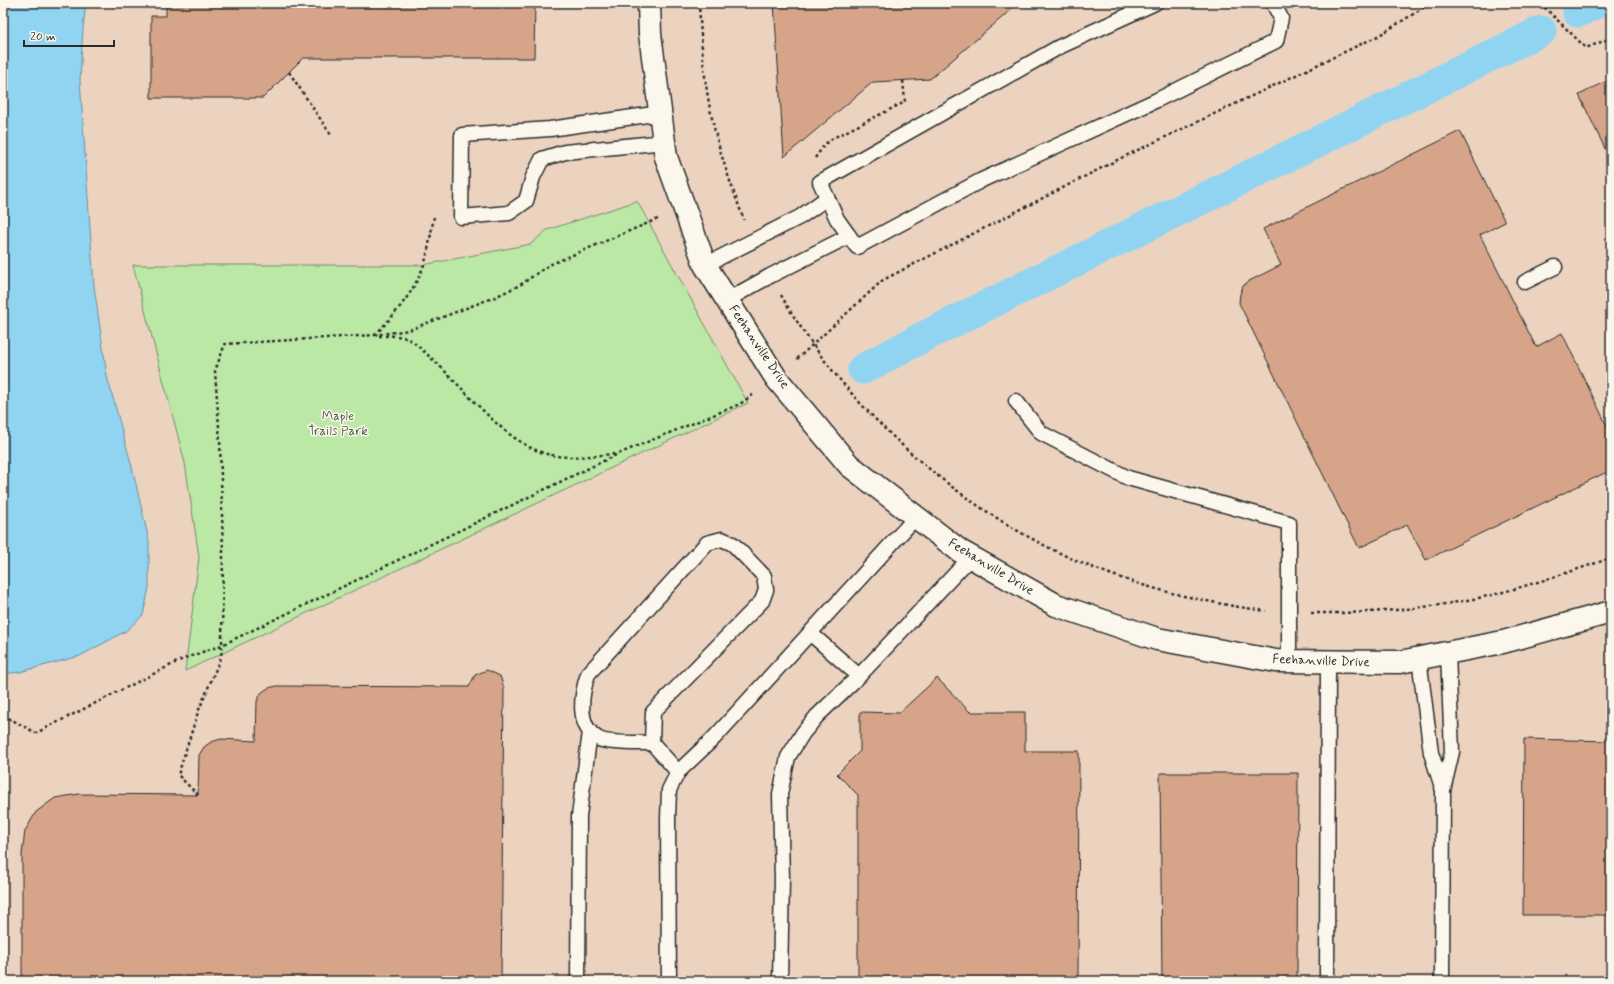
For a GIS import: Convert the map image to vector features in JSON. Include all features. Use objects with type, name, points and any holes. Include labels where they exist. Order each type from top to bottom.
[{"type":"street","name":"Feehanville Drive","points":[[649,3],[650,34],[666,157],[705,265],[776,378],[850,465],[960,551],[1056,606],[1157,639],[1276,661],[1400,662],[1503,642],[1611,612]]},
{"type":"lane","points":[[1154,3],[1058,47],[820,182],[837,219],[857,247],[982,180],[1157,100],[1276,41],[1281,18],[1273,3]]},
{"type":"lane","points":[[660,113],[550,129],[462,135],[461,217],[509,213],[526,201],[533,177],[542,159],[565,152],[665,142]]},
{"type":"lane","points":[[705,265],[800,217],[827,198]]},
{"type":"lane","points":[[727,300],[770,276],[849,236]]},
{"type":"lane","points":[[1525,282],[1555,266]]},
{"type":"lane","points":[[1016,401],[1041,433],[1128,478],[1290,523],[1289,661]]},
{"type":"lane","points":[[669,981],[668,819],[670,790],[678,772],[714,738],[916,517]]},
{"type":"lane","points":[[652,743],[654,712],[762,601],[766,590],[764,576],[733,544],[722,539],[707,543],[588,674],[583,689],[582,714],[590,732],[600,740],[652,743],[678,772]]},
{"type":"lane","points":[[780,981],[782,879],[780,794],[788,757],[803,733],[817,716],[859,676],[972,557]]},
{"type":"lane","points":[[810,633],[859,676]]},
{"type":"lane","points":[[1442,981],[1444,790],[1452,752],[1448,653]]},
{"type":"lane","points":[[1419,658],[1431,753],[1444,790]]},
{"type":"lane","points":[[1327,981],[1328,661]]},
{"type":"lane","points":[[578,981],[579,816],[590,732]]},
{"type":"path","points":[[813,344],[883,280],[1117,160],[1378,36],[1431,3]]},
{"type":"path","points":[[1540,3],[1586,48],[1611,38]]},
{"type":"path","points":[[289,72],[331,135]]},
{"type":"path","points":[[198,795],[178,775],[198,712],[221,657],[223,550],[220,441],[215,371],[225,344],[374,335],[409,330],[495,297],[520,285],[549,264],[685,208]]},
{"type":"path","points":[[374,335],[400,307],[412,291],[426,260],[434,217]]},
{"type":"path","points":[[374,335],[405,338],[415,344],[448,373],[472,399],[505,430],[535,450],[547,454],[567,457],[618,454]]},
{"type":"path","points":[[3,715],[36,733],[183,659],[222,645],[618,454],[740,404]]},
{"type":"shaded area","points":[[3,3],[1611,3],[1611,981],[3,981]]},
{"type":"green space","name":"Maple Trails Park","points":[[637,201],[748,403],[185,671],[199,557],[185,463],[133,265],[423,265],[531,244],[547,230]]},
{"type":"water","points":[[3,3],[86,3],[80,80],[94,286],[107,376],[132,467],[149,541],[149,588],[143,615],[126,631],[80,656],[20,672],[3,674]]},
{"type":"building","points":[[166,3],[535,3],[534,58],[303,58],[263,98],[151,98],[151,16],[166,16]]},
{"type":"building","points":[[774,3],[1019,3],[930,79],[873,82],[784,157]]},
{"type":"building","points":[[1611,79],[1611,161],[1579,95]]},
{"type":"building","points":[[1460,131],[1505,222],[1480,235],[1536,347],[1562,333],[1611,434],[1611,470],[1426,560],[1407,525],[1359,548],[1239,303],[1243,286],[1249,281],[1281,265],[1263,229]]},
{"type":"building","points":[[487,670],[500,676],[504,688],[501,981],[22,981],[22,854],[25,831],[36,812],[55,798],[79,794],[198,795],[199,755],[204,747],[211,742],[221,739],[256,741],[257,701],[261,693],[268,688],[277,686],[469,687],[475,675]]},
{"type":"building","points":[[937,678],[970,712],[1025,712],[1025,751],[1079,751],[1078,981],[858,981],[858,795],[837,774],[860,751],[860,712],[899,713]]},
{"type":"building","points":[[1524,739],[1611,741],[1611,915],[1523,915]]},
{"type":"building","points":[[1160,773],[1298,773],[1297,981],[1162,981]]},
{"type":"waterway","points":[[1578,12],[1597,3]]},
{"type":"waterway","points":[[863,369],[927,335],[1541,31]]}]
